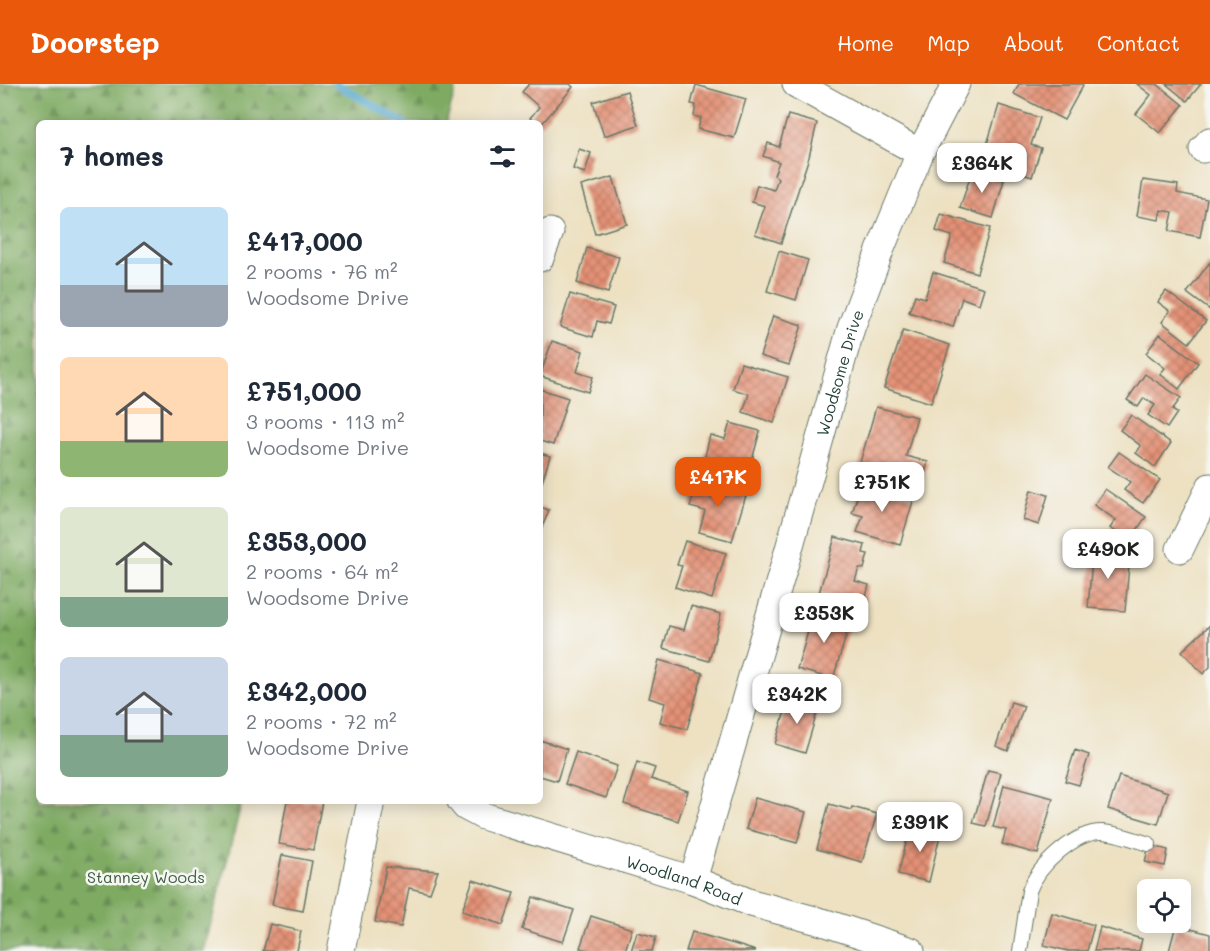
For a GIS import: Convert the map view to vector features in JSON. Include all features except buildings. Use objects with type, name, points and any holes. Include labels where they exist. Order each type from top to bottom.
[{"type":"street","points":[[796,84],[920,153]]},
{"type":"street","name":"Woodsome Drive","points":[[693,880],[851,328],[920,153],[956,84]]},
{"type":"street","points":[[543,250],[550,232]]},
{"type":"street","points":[[1180,549],[1210,487]]},
{"type":"street","points":[[341,951],[370,804]]},
{"type":"street","name":"Woodland Road","points":[[464,804],[483,816],[693,880],[751,903],[826,923],[911,951]]},
{"type":"lane","points":[[1020,951],[1032,883],[1066,846],[1080,838],[1103,832],[1149,844]]},
{"type":"green space","name":"Stanney Woods","points":[[0,84],[457,84],[447,120],[36,120],[36,804],[241,804],[204,951],[0,951]]},
{"type":"waterway","points":[[336,84],[399,120]]}]
